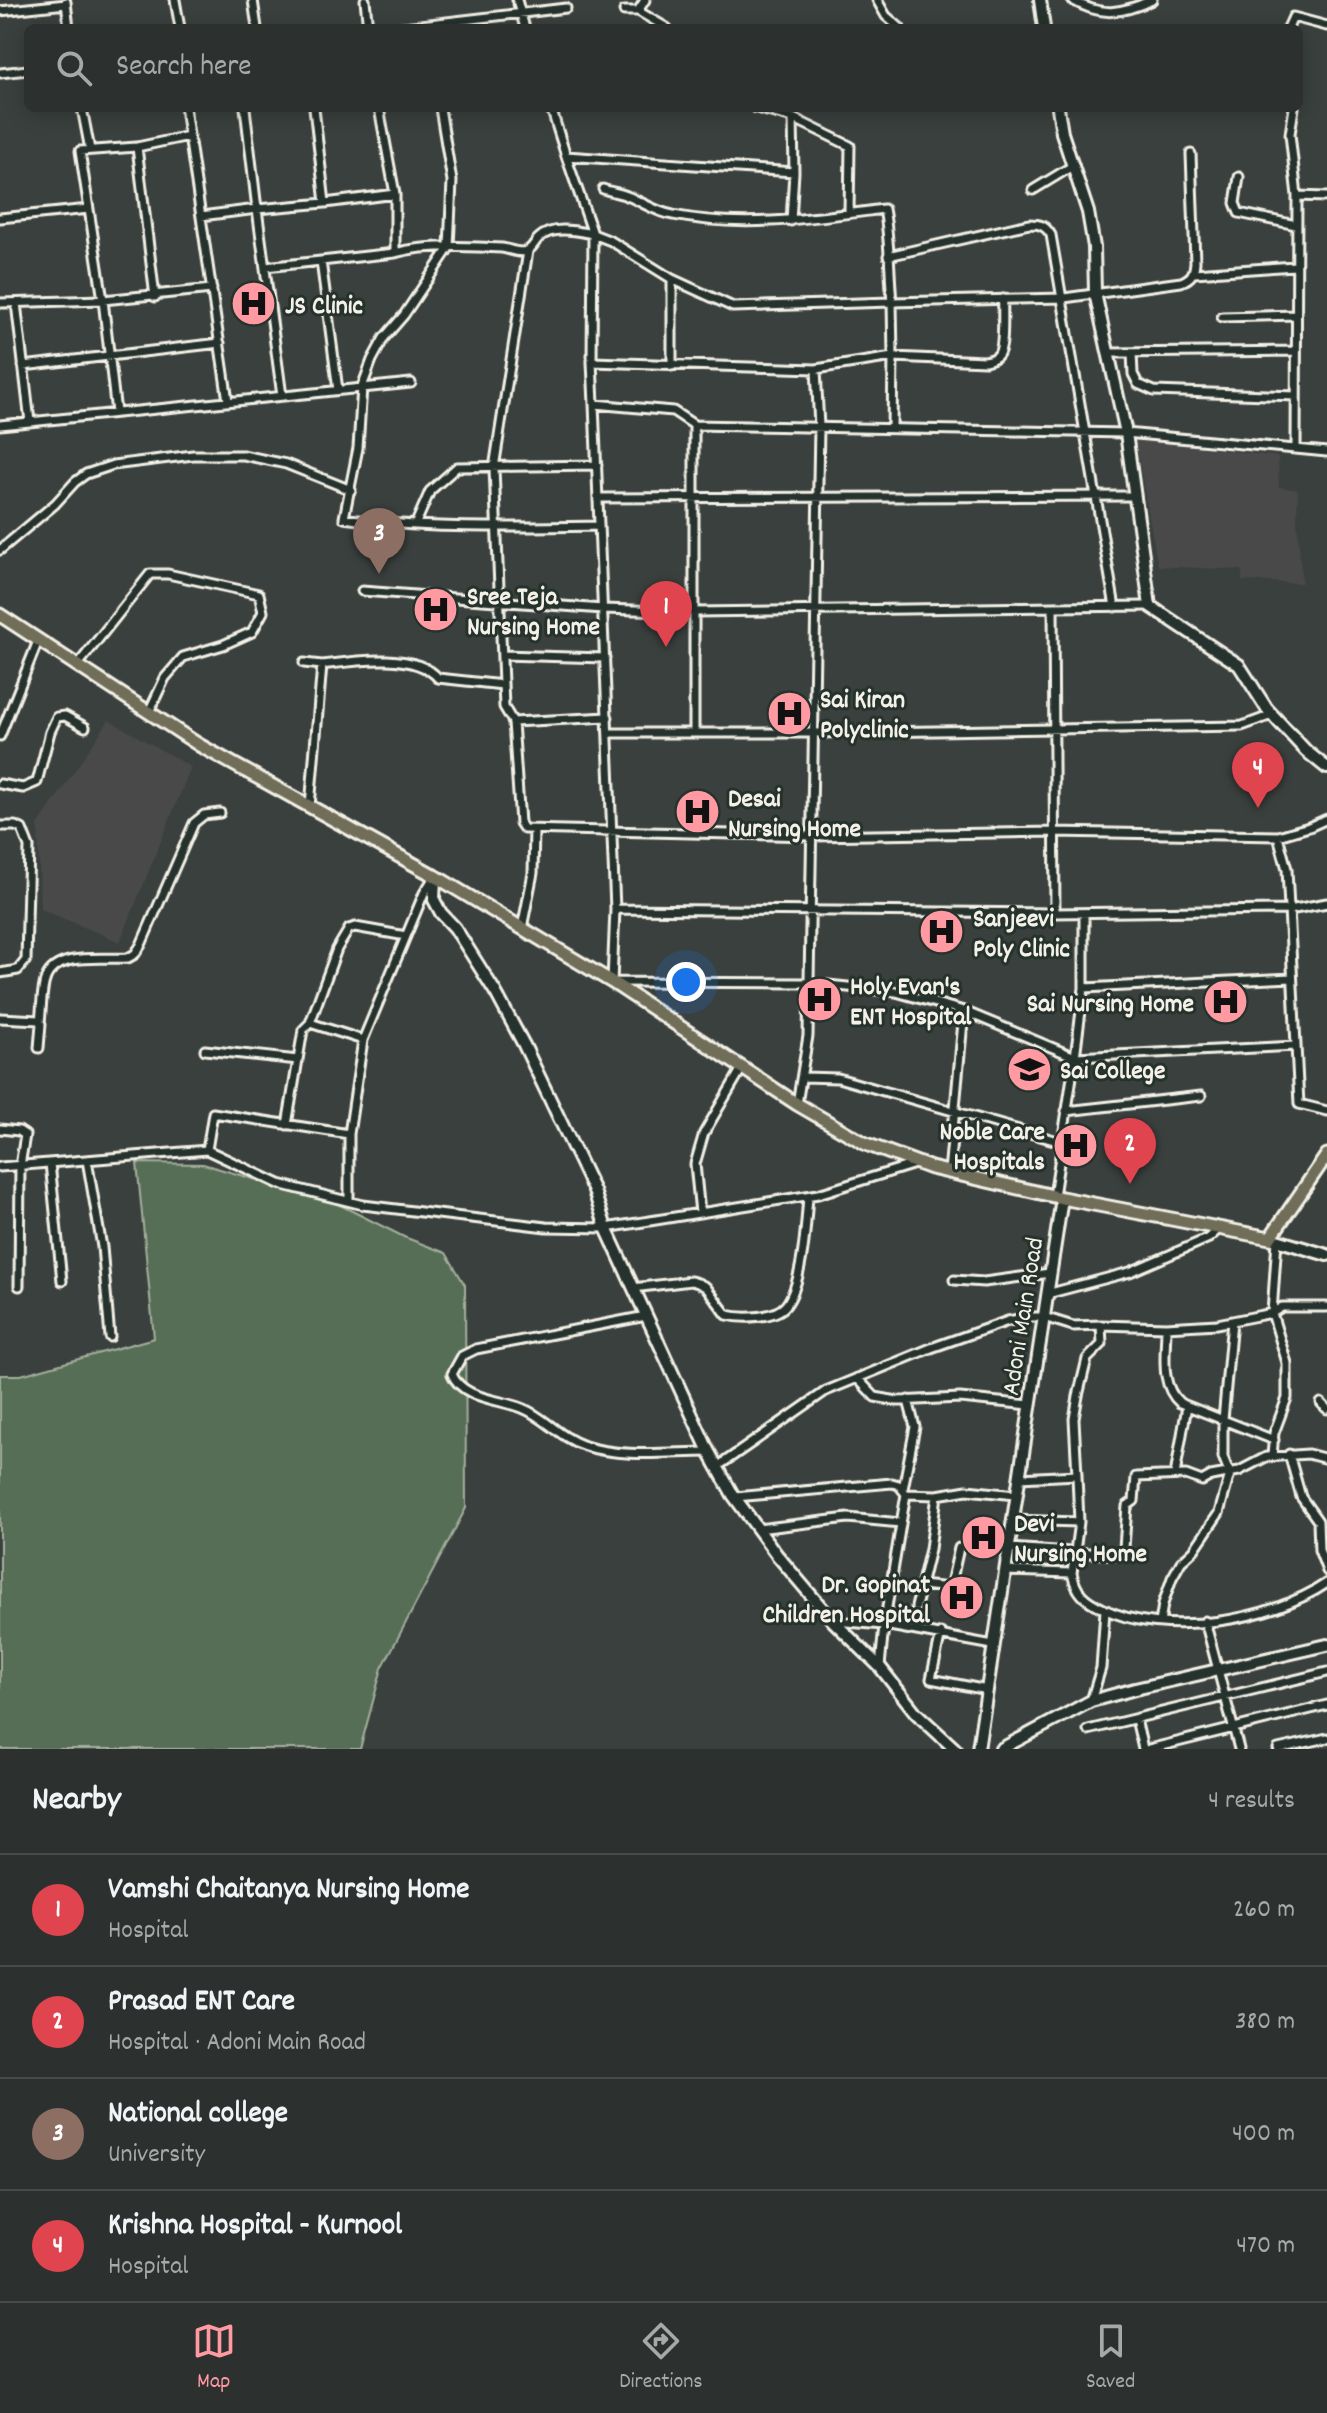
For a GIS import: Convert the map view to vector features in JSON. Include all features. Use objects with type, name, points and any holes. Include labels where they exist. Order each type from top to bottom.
[{"type":"main road","points":[[0,615],[199,745],[522,928],[612,982],[797,1104],[866,1144],[949,1172],[1058,1197],[1274,1239],[1327,1155]]},
{"type":"street","points":[[7,0],[4,10],[66,2],[69,24]]},
{"type":"street","points":[[175,0],[179,24]]},
{"type":"street","points":[[253,0],[256,24]]},
{"type":"street","points":[[365,0],[368,24]]},
{"type":"street","points":[[517,0],[524,24]]},
{"type":"street","points":[[638,11],[645,0]]},
{"type":"street","points":[[877,0],[886,16],[895,24]]},
{"type":"street","points":[[1040,0],[1043,24]]},
{"type":"street","points":[[1072,0],[1101,13],[1152,0]]},
{"type":"street","points":[[439,24],[520,11],[566,8]]},
{"type":"street","points":[[624,11],[638,11],[660,24]]},
{"type":"street","points":[[1290,24],[1293,17],[1327,26]]},
{"type":"street","points":[[0,73],[24,70]]},
{"type":"street","points":[[83,112],[90,150]]},
{"type":"street","points":[[186,112],[228,401]]},
{"type":"street","points":[[245,112],[282,396]]},
{"type":"street","points":[[314,112],[325,203]]},
{"type":"street","points":[[380,112],[395,194],[395,253]]},
{"type":"street","points":[[441,112],[452,181],[449,248],[404,315],[384,338],[372,360],[362,387],[358,448],[344,518],[496,527],[599,526]]},
{"type":"street","points":[[552,112],[593,234],[592,362],[615,909],[612,982],[809,983],[896,992],[964,1011],[1075,1057],[1296,1046]]},
{"type":"street","points":[[771,112],[793,118],[850,146],[849,213]]},
{"type":"street","points":[[1059,112],[1066,147],[1088,212],[1094,247],[1095,293],[1126,433],[1150,606]]},
{"type":"street","points":[[1293,112],[1290,134],[1297,196],[1296,449]]},
{"type":"street","points":[[791,221],[793,118]]},
{"type":"street","points":[[116,413],[103,300],[80,151],[137,147],[189,136]]},
{"type":"street","points":[[137,147],[155,297]]},
{"type":"street","points":[[1191,154],[1194,273]]},
{"type":"street","points":[[566,156],[794,172]]},
{"type":"street","points":[[1033,190],[1074,165]]},
{"type":"street","points":[[1239,177],[1235,203],[1239,213],[1296,225]]},
{"type":"street","points":[[603,189],[674,216],[725,222],[791,221],[884,209],[888,227],[892,302],[892,428]]},
{"type":"street","points":[[201,216],[395,194]]},
{"type":"street","points":[[1297,196],[1327,197]]},
{"type":"street","points":[[0,218],[89,209]]},
{"type":"street","points":[[888,256],[1037,224],[1047,228],[1064,298],[1115,607]]},
{"type":"street","points":[[1295,266],[1194,273],[1181,282],[1064,298],[733,307],[672,279],[611,241],[593,234],[552,231],[540,237],[528,251],[494,468],[504,707],[513,722],[520,823],[524,829],[811,836],[1055,832],[1278,836],[1327,819]]},
{"type":"street","points":[[265,267],[405,250],[528,251]]},
{"type":"street","points":[[321,261],[338,390]]},
{"type":"street","points":[[672,279],[672,366]]},
{"type":"street","points":[[0,303],[155,297],[212,289]]},
{"type":"street","points":[[592,362],[816,369],[893,357],[985,361],[998,355],[1002,347],[1003,299]]},
{"type":"street","points":[[16,303],[30,422]]},
{"type":"street","points":[[1222,317],[1296,315]]},
{"type":"street","points":[[23,366],[220,343]]},
{"type":"street","points":[[1108,353],[1296,351]]},
{"type":"street","points":[[1132,353],[1133,374],[1138,384],[1154,391],[1296,396]]},
{"type":"street","points":[[797,1104],[808,1036],[819,427],[816,369]]},
{"type":"street","points":[[0,425],[411,383]]},
{"type":"street","points":[[594,404],[673,411],[694,425],[1126,433],[1327,452]]},
{"type":"street","points":[[694,425],[694,733]]},
{"type":"street","points":[[0,550],[55,504],[75,482],[86,474],[113,465],[193,455],[243,455],[286,464],[351,490]]},
{"type":"street","points":[[416,523],[430,491],[450,471],[465,465],[494,468],[597,465]]},
{"type":"street","points":[[598,498],[1135,496]]},
{"type":"street","points":[[77,666],[150,574],[168,574],[259,594],[263,612],[258,626],[252,632],[223,645],[183,657],[165,678],[149,712]]},
{"type":"street","points":[[362,591],[603,609],[695,612],[1150,606],[1239,665],[1272,715],[1327,768]]},
{"type":"street","points":[[1053,607],[1055,913]]},
{"type":"street","points":[[0,736],[2,724],[38,641]]},
{"type":"street","points":[[502,655],[605,658]]},
{"type":"street","points":[[304,663],[322,665],[367,660],[420,664],[438,678],[503,685]]},
{"type":"street","points":[[310,806],[322,665]]},
{"type":"street","points":[[608,733],[1242,726],[1272,715]]},
{"type":"street","points":[[0,784],[23,788],[37,782],[57,717],[65,716],[85,727]]},
{"type":"street","points":[[513,722],[608,717]]},
{"type":"street","points":[[39,1048],[45,979],[58,965],[69,960],[128,958],[135,954],[194,823],[204,815],[220,813]]},
{"type":"street","points":[[0,826],[22,829],[29,847],[26,960],[18,970],[0,973]]},
{"type":"street","points":[[522,928],[533,873],[534,830]]},
{"type":"street","points":[[1278,836],[1287,869],[1299,1104],[1327,1111]]},
{"type":"street","points":[[349,1201],[349,1134],[363,1040],[424,893],[435,876]]},
{"type":"street","points":[[435,876],[434,900],[496,993],[524,1045],[594,1191],[606,1228],[717,1467],[758,1529],[833,1621],[880,1667],[916,1713],[955,1749]]},
{"type":"street","points":[[615,909],[1084,913],[1289,910],[1327,903]]},
{"type":"street","points":[[1058,1197],[1061,1142],[1084,988],[1084,913]]},
{"type":"street","points":[[287,1125],[303,1030],[310,1023],[337,949],[349,929],[355,927],[406,936]]},
{"type":"street","points":[[1084,988],[1292,978]]},
{"type":"street","points":[[949,1172],[964,1011]]},
{"type":"street","points":[[0,1018],[35,1019],[40,1022]]},
{"type":"street","points":[[310,1023],[363,1040]]},
{"type":"street","points":[[205,1050],[298,1060]]},
{"type":"street","points":[[700,1213],[695,1164],[704,1133],[742,1068]]},
{"type":"street","points":[[803,1077],[838,1078],[1061,1142]]},
{"type":"street","points":[[1066,1111],[1201,1096]]},
{"type":"street","points":[[207,1150],[213,1113],[349,1134]]},
{"type":"street","points":[[0,1129],[19,1131],[25,1135],[20,1166],[19,1286]]},
{"type":"street","points":[[0,1167],[207,1150],[279,1184],[349,1201],[546,1227],[606,1228],[808,1196],[917,1163]]},
{"type":"street","points":[[87,1160],[102,1247],[110,1337]]},
{"type":"street","points":[[50,1163],[62,1281]]},
{"type":"street","points":[[633,1288],[691,1281],[706,1287],[727,1315],[754,1316],[785,1307],[792,1294],[805,1242],[808,1196]]},
{"type":"street","name":"Adoni Main Road","points":[[978,1749],[1044,1317],[1058,1197]]},
{"type":"street","points":[[1047,1294],[1130,1272],[1209,1238],[1220,1228]]},
{"type":"street","points":[[1272,1456],[1287,1398],[1287,1363],[1272,1313],[1274,1239],[1327,1255]]},
{"type":"street","points":[[954,1280],[984,1282],[1050,1273]]},
{"type":"street","points":[[717,1467],[826,1391],[1008,1321],[1044,1317],[1073,1326],[1166,1327],[1232,1321],[1272,1313],[1282,1307],[1327,1307]]},
{"type":"street","points":[[646,1316],[476,1349],[462,1356],[452,1374],[455,1382],[467,1391],[532,1413],[561,1436],[585,1446],[610,1451],[709,1452]]},
{"type":"street","points":[[1160,1623],[1172,1578],[1219,1513],[1230,1474],[1223,1457],[1223,1420],[1232,1321]]},
{"type":"street","points":[[1101,1325],[1102,1344],[1087,1359],[1074,1419],[1079,1522],[1072,1573],[1080,1595],[1105,1610],[1133,1621],[1205,1621],[1265,1611],[1313,1593],[1327,1583]]},
{"type":"street","points":[[1166,1327],[1168,1391],[1180,1403],[1274,1440]]},
{"type":"street","points":[[857,1378],[875,1397],[908,1400],[960,1398],[1030,1405]]},
{"type":"street","points":[[880,1667],[915,1427],[908,1400]]},
{"type":"street","points":[[1175,1475],[1187,1406]]},
{"type":"street","points":[[1289,1454],[1301,1497],[1318,1521],[1319,1550],[1327,1571]]},
{"type":"street","points":[[1008,1548],[1121,1555],[1127,1506],[1135,1498],[1136,1477],[1186,1475],[1202,1481],[1211,1476],[1230,1474],[1272,1456],[1308,1454],[1327,1459]]},
{"type":"street","points":[[1019,1478],[1077,1475]]},
{"type":"street","points":[[735,1497],[892,1483],[905,1491],[937,1495],[979,1490],[1016,1495]]},
{"type":"street","points":[[916,1607],[930,1549],[937,1495]]},
{"type":"street","points":[[758,1529],[848,1518],[901,1523]]},
{"type":"street","points":[[1012,1520],[1079,1522]]},
{"type":"street","points":[[921,1585],[950,1588],[959,1548]]},
{"type":"street","points":[[1005,1571],[1072,1573]]},
{"type":"street","points":[[1091,1701],[1101,1668],[1105,1610]]},
{"type":"street","points":[[833,1621],[941,1633],[993,1645]]},
{"type":"street","points":[[1205,1621],[1239,1749]]},
{"type":"street","points":[[941,1633],[931,1679],[987,1690]]},
{"type":"street","points":[[1001,1749],[1091,1701],[1327,1645]]},
{"type":"street","points":[[1088,1730],[1327,1672]]},
{"type":"street","points":[[1136,1719],[1146,1749],[1327,1705]]},
{"type":"street","points":[[1278,1749],[1327,1738]]},
{"type":"shaded area","points":[[1135,439],[1278,457],[1279,487],[1298,490],[1302,583],[1242,581],[1242,570],[1158,566]]},
{"type":"shaded area","points":[[109,720],[191,767],[120,942],[40,909],[38,825]]},
{"type":"green space","points":[[137,1163],[203,1164],[338,1204],[404,1237],[446,1253],[465,1285],[466,1508],[382,1668],[360,1749],[0,1749],[0,1375],[21,1375],[154,1338]]},
{"type":"place","name":"JS Clinic","points":[[254,304]]},
{"type":"place","name":"National college","points":[[379,574]]},
{"type":"place","name":"Sree Teja Nursing Home","points":[[436,610]]},
{"type":"place","name":"Vamshi Chaitanya Nursing Home","points":[[666,647]]},
{"type":"place","name":"Sai Kiran Polyclinic","points":[[789,713]]},
{"type":"place","name":"Krishna Hospital - Kurnool","points":[[1258,808]]},
{"type":"place","name":"Desai Nursing Home","points":[[697,812]]},
{"type":"place","name":"Sanjeevi Poly Clinic","points":[[942,932]]},
{"type":"place","name":"Holy Evan's ENT Hospital","points":[[819,1000]]},
{"type":"place","name":"Sai Nursing Home","points":[[1225,1002]]},
{"type":"place","name":"Sai College","points":[[1029,1069]]},
{"type":"place","name":"Noble Care Hospitals","points":[[1076,1145]]},
{"type":"place","name":"Prasad ENT Care","points":[[1130,1184]]},
{"type":"place","name":"Devi Nursing Home","points":[[983,1537]]},
{"type":"place","name":"Dr. Gopinat Children Hospital","points":[[961,1598]]}]
